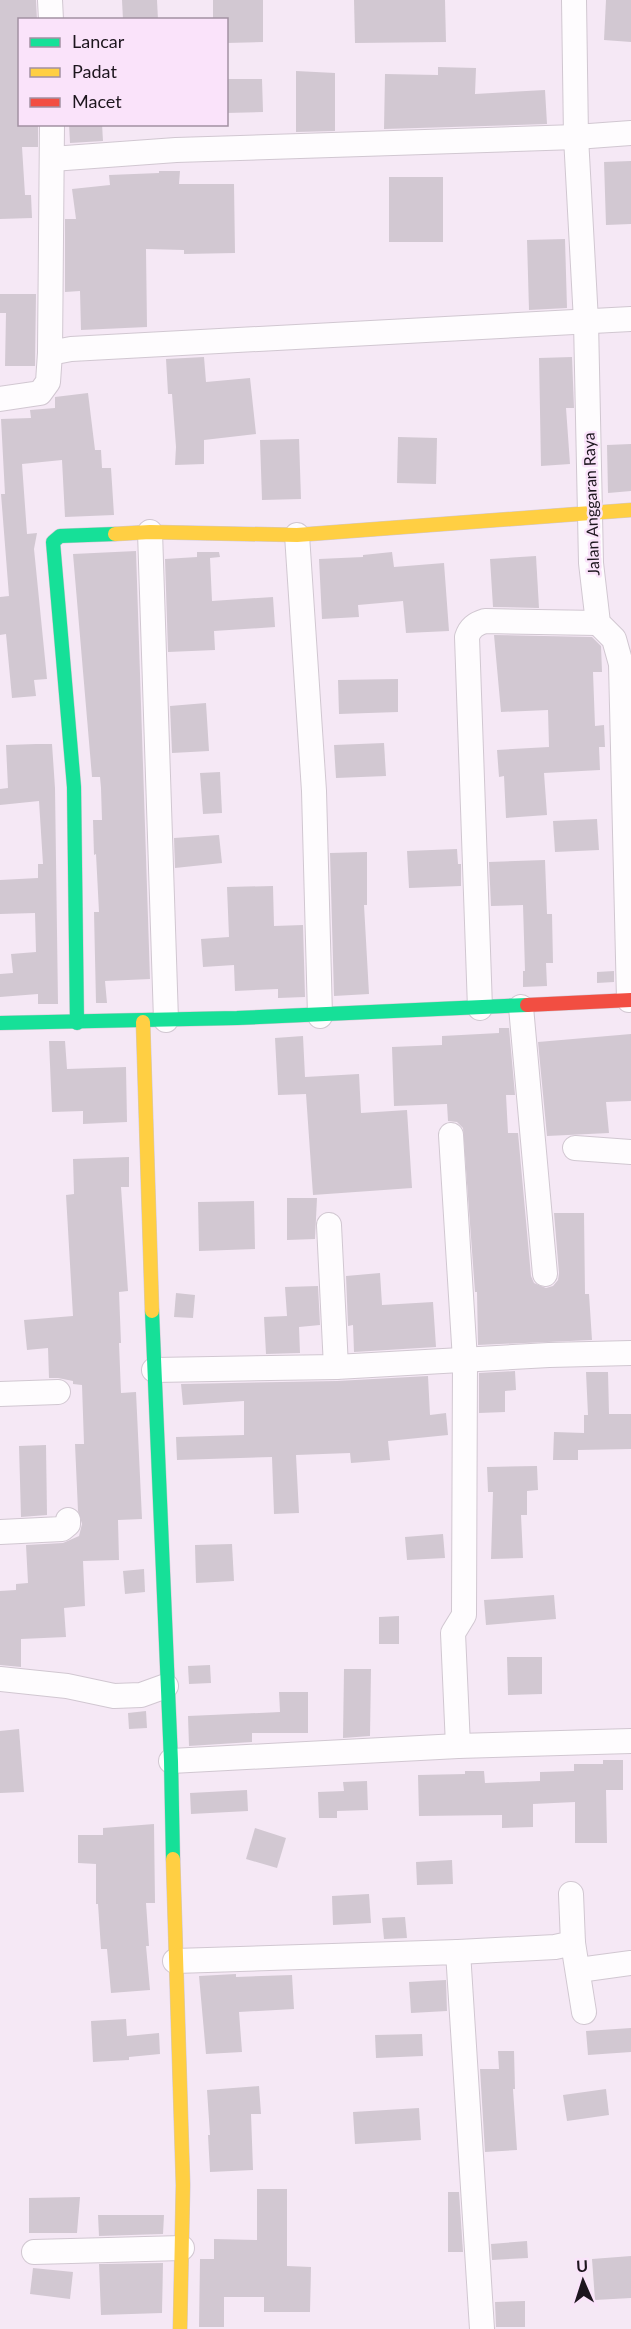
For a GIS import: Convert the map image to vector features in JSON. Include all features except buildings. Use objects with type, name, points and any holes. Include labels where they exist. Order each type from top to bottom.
[{"type":"street","points":[[50,0],[51,18]]},
{"type":"street","name":"Jalan Anggaran Raya","points":[[574,0],[576,137],[586,321],[591,563],[598,623]]},
{"type":"street","points":[[0,399],[40,393],[48,382],[52,126]]},
{"type":"street","points":[[52,159],[176,150],[576,137],[631,133]]},
{"type":"street","points":[[50,353],[83,348],[631,319]]},
{"type":"street","points":[[77,1023],[74,788],[53,542],[60,536],[150,532],[297,535],[631,510]]},
{"type":"street","points":[[150,532],[154,1370],[171,1761],[183,2185],[180,2329]]},
{"type":"street","points":[[297,535],[314,792],[320,1016]]},
{"type":"street","points":[[0,1023],[320,1016],[521,1007],[630,1000],[621,664],[614,639],[598,623],[484,621],[476,624],[467,637],[480,1008]]},
{"type":"street","points":[[521,1007],[545,1274]]},
{"type":"street","points":[[451,1135],[465,1360],[464,1616],[453,1633],[458,1746]]},
{"type":"street","points":[[575,1148],[631,1152]]},
{"type":"street","points":[[329,1225],[336,1367]]},
{"type":"street","points":[[154,1370],[336,1367],[549,1355],[631,1353]]},
{"type":"street","points":[[0,1394],[58,1392]]},
{"type":"street","points":[[0,1533],[62,1529],[68,1524],[68,1520]]},
{"type":"street","points":[[0,1679],[67,1686],[114,1696],[141,1695],[166,1686]]},
{"type":"street","points":[[171,1761],[458,1746],[631,1741]]},
{"type":"street","points":[[571,1894],[573,1943],[584,2012]]},
{"type":"street","points":[[175,1961],[458,1952],[555,1947],[573,1943]]},
{"type":"street","points":[[458,1952],[482,2329]]},
{"type":"street","points":[[579,1970],[631,1963]]},
{"type":"street","points":[[34,2252],[182,2248]]},
{"type":"traffic: fast","points":[[77,1023],[74,787],[53,542],[60,536],[115,534]]},
{"type":"traffic: fast","points":[[0,1023],[237,1018],[527,1005]]},
{"type":"traffic: fast","points":[[152,1311],[173,1859]]},
{"type":"traffic: slow","points":[[115,534],[150,532],[297,535],[631,510]]},
{"type":"traffic: slow","points":[[143,1022],[152,1311]]},
{"type":"traffic: slow","points":[[173,1859],[183,2185],[180,2329]]},
{"type":"traffic: jam","points":[[527,1005],[631,1000]]}]
